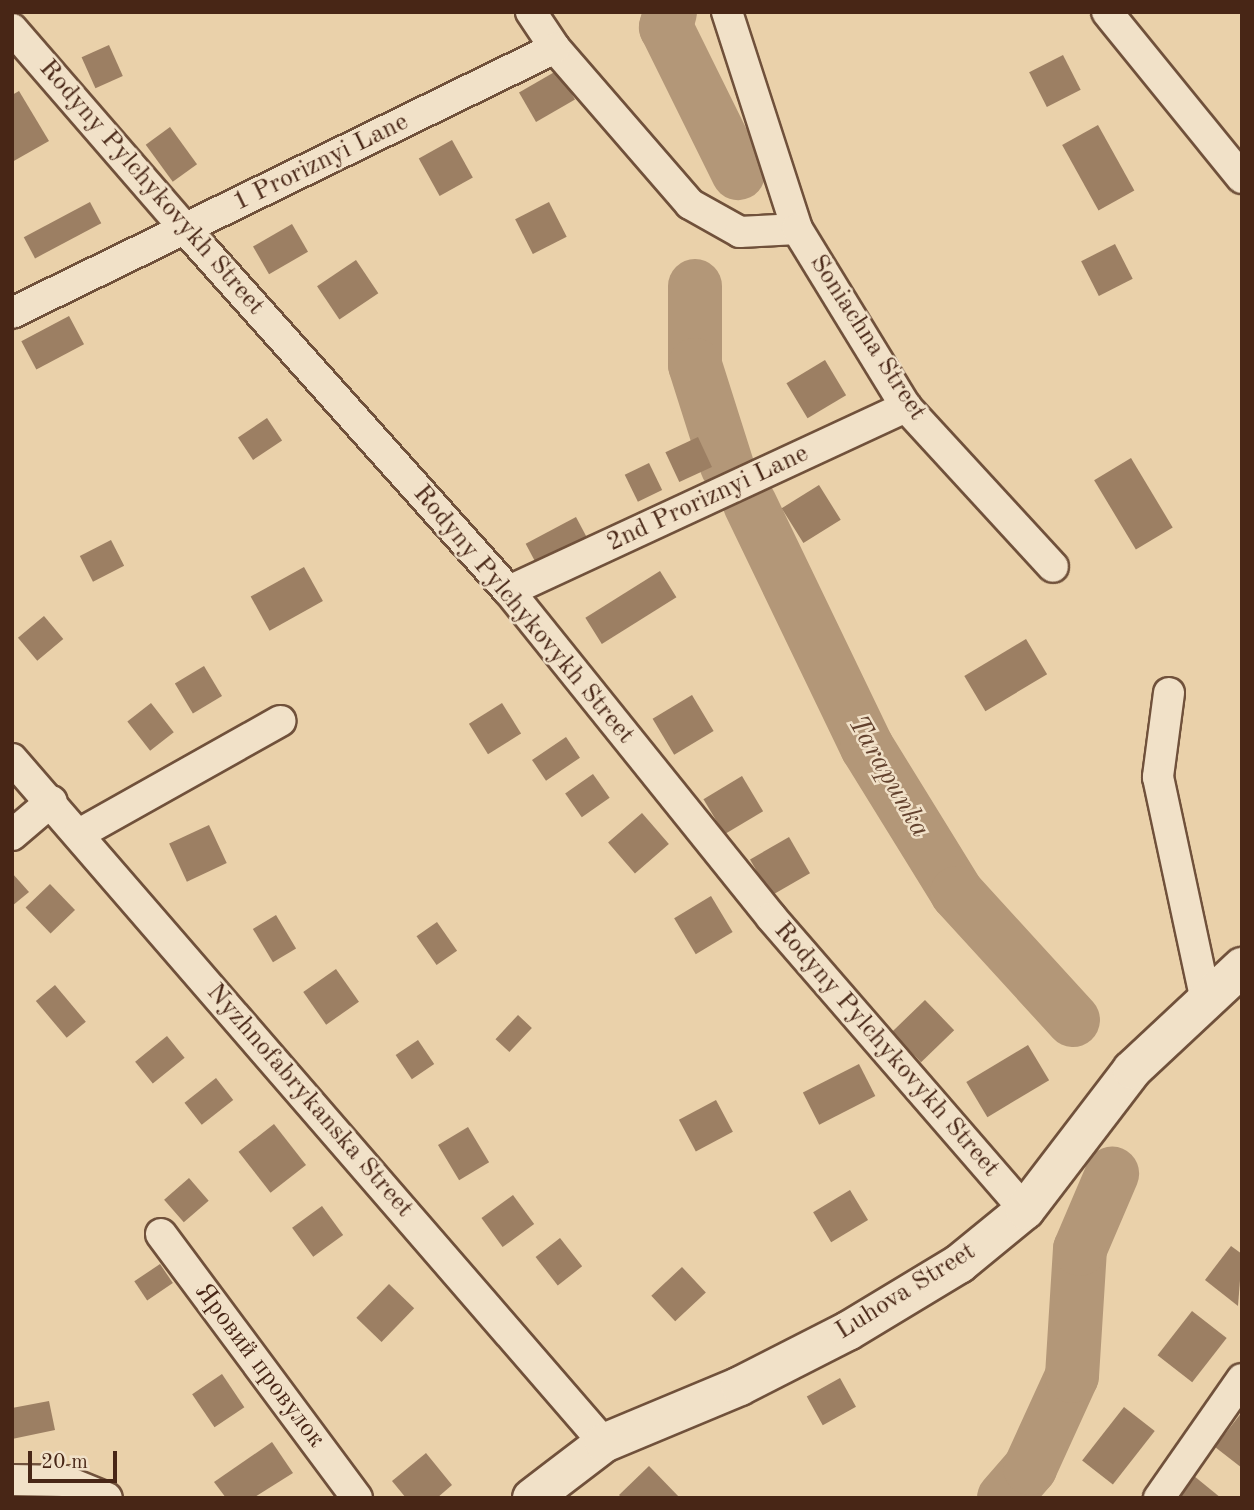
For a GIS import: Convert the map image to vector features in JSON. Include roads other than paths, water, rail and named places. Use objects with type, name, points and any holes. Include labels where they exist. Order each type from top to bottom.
[{"type":"street","name":"Soniachna Street","points":[[531,12],[555,48],[690,204],[740,232],[797,229]]},
{"type":"street","name":"Soniachna Street","points":[[727,12],[797,229],[906,407],[1053,567]]},
{"type":"street","points":[[1107,12],[1242,178]]},
{"type":"street","name":"Rodyny Pylchykovykh Street","points":[[12,29],[185,229],[509,591],[771,917],[1025,1210]]},
{"type":"street","name":"1 Proriznyi Lane","points":[[12,313],[555,48]]},
{"type":"street","name":"2nd Proriznyi Lane","points":[[509,591],[906,407]]},
{"type":"street","points":[[1169,693],[1158,777],[1205,997]]},
{"type":"street","points":[[79,834],[280,721]]},
{"type":"street","name":"Nyzhnofabrykanska Street","points":[[12,759],[52,801],[604,1443]]},
{"type":"street","points":[[12,835],[52,801]]},
{"type":"street","name":"Luhova Street","points":[[532,1498],[604,1443],[740,1386],[848,1331],[959,1264],[1025,1210],[1132,1070],[1205,997],[1242,967]]},
{"type":"street","name":"Яровий провулок","points":[[160,1234],[357,1498]]},
{"type":"street","points":[[1159,1498],[1242,1379]]},
{"type":"street","points":[[12,1480],[65,1481],[107,1498]]},
{"type":"waterway","name":"Tarapunka","points":[[670,12],[666,27],[738,173]]},
{"type":"waterway","name":"Tarapunka","points":[[695,286],[695,365],[727,466]]},
{"type":"waterway","name":"Tarapunka","points":[[750,504],[867,747],[957,893],[1073,1020]]},
{"type":"waterway","name":"Tarapunka","points":[[1004,1498],[1030,1468],[1072,1376],[1080,1249],[1112,1174]]}]
